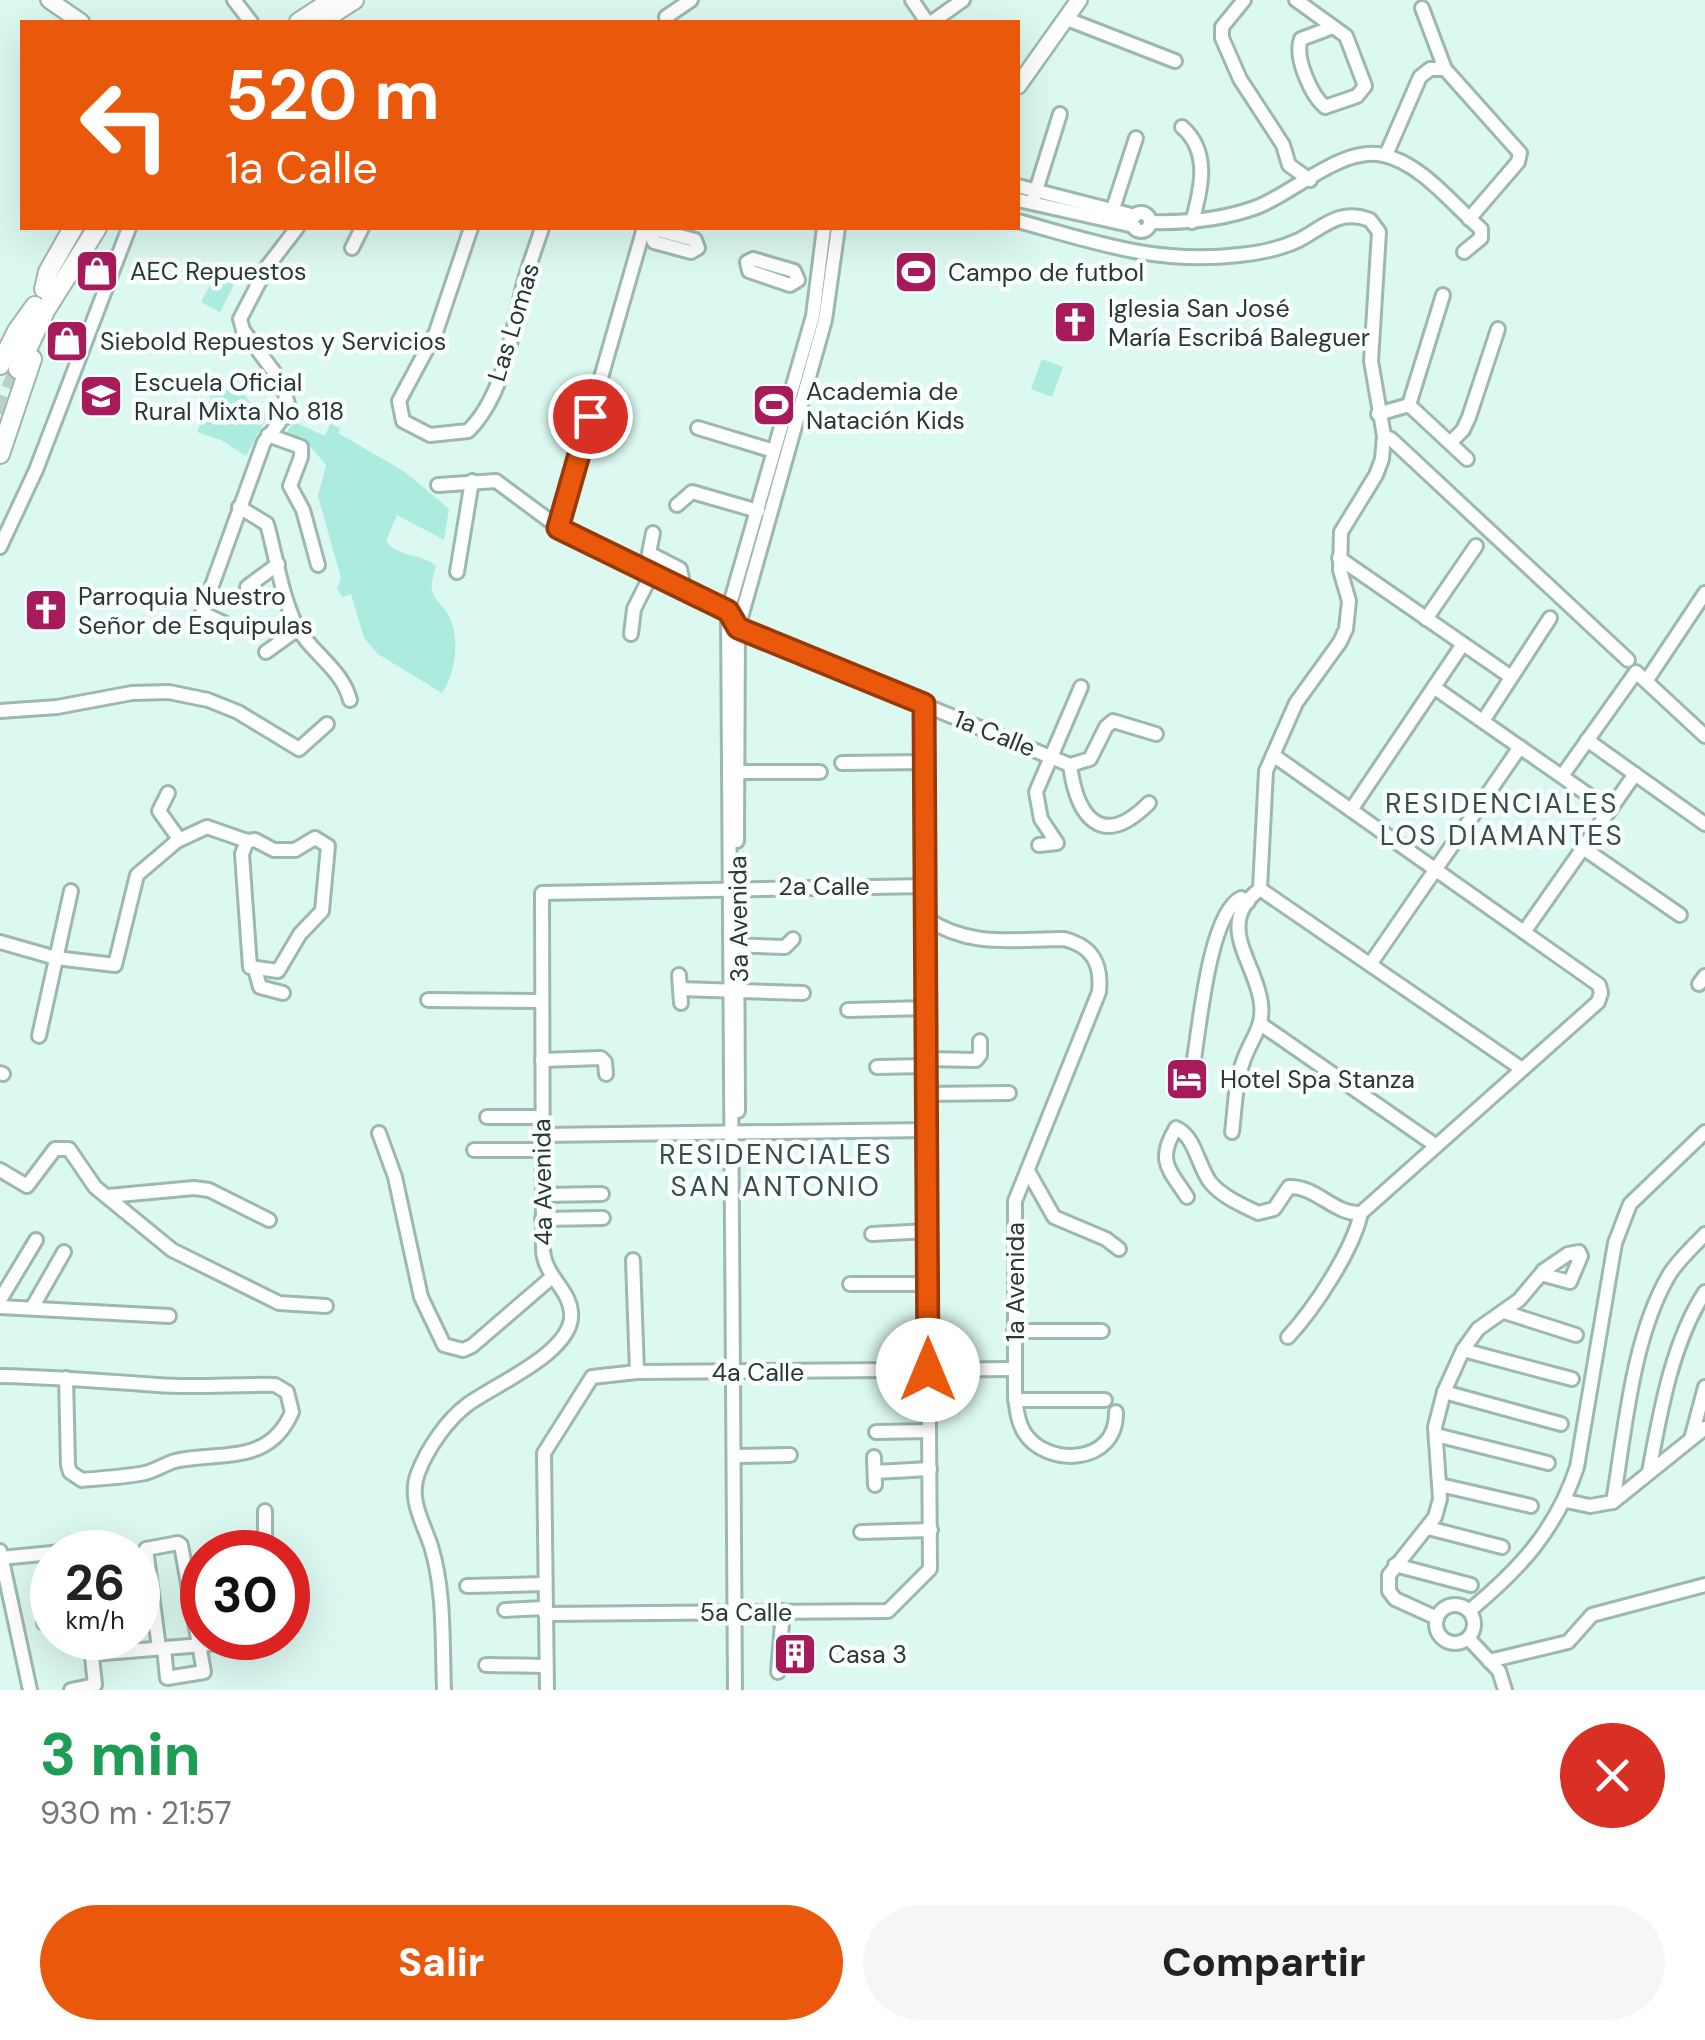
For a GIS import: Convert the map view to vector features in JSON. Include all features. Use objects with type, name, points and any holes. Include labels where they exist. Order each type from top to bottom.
[{"type":"highway","points":[[286,20],[317,0]]},
{"type":"highway","points":[[302,20],[334,0]]},
{"type":"highway","points":[[323,20],[354,0]]},
{"type":"highway","points":[[341,20],[371,0]]},
{"type":"highway","points":[[8,367],[72,230]]},
{"type":"highway","points":[[16,330],[45,294],[84,230]]},
{"type":"highway","points":[[8,367],[16,330],[95,230]]},
{"type":"highway","points":[[0,454],[40,342],[74,275],[107,230]]},
{"type":"highway","points":[[45,294],[74,275]]},
{"type":"highway","points":[[40,342],[45,294]]},
{"type":"main road","points":[[34,0],[63,20]]},
{"type":"main road","points":[[48,0],[78,20]]},
{"type":"main road","points":[[1020,83],[1079,0]]},
{"type":"street","points":[[234,0],[249,20]]},
{"type":"street","points":[[666,17],[691,0]]},
{"type":"street","points":[[912,0],[928,20]]},
{"type":"street","points":[[933,20],[963,0]]},
{"type":"street","points":[[1244,0],[1222,27],[1222,38],[1240,79],[1283,146],[1289,165],[1310,180]]},
{"type":"street","points":[[1296,0],[1333,27],[1349,40],[1365,86],[1358,96],[1325,107],[1318,101],[1298,52],[1302,39],[1333,27]]},
{"type":"street","points":[[1422,8],[1445,68],[1520,152],[1518,162],[1469,219]]},
{"type":"street","points":[[1067,19],[1175,61]]},
{"type":"street","points":[[1386,155],[1420,77],[1430,69],[1445,68]]},
{"type":"street","points":[[1060,114],[1028,199],[1134,221],[1144,214],[1150,222],[1192,222],[1258,206],[1342,159],[1386,155],[1427,181],[1481,229],[1481,238],[1464,252]]},
{"type":"street","points":[[1182,127],[1191,135],[1202,167],[1192,222]]},
{"type":"street","points":[[1111,216],[1136,138]]},
{"type":"street","points":[[1020,222],[1139,255],[1198,258],[1271,250],[1343,216],[1370,220],[1379,232],[1371,346],[1384,436],[1376,475],[1341,532],[1339,558],[1349,601],[1346,629],[1296,703],[1265,781],[1260,888],[1239,922],[1238,940],[1260,994],[1262,1025],[1243,1062],[1232,1132]]},
{"type":"street","points":[[0,547],[36,470],[128,230]]},
{"type":"street","points":[[232,627],[202,614],[268,435],[289,408],[285,392],[240,320],[267,267],[295,230]]},
{"type":"street","points":[[352,248],[361,230]]},
{"type":"street","name":"Las Lomas","points":[[470,230],[436,332],[398,404],[403,421],[430,435],[468,431],[493,390],[512,346],[523,290],[541,230]]},
{"type":"street","name":"3a Avenida","points":[[733,887],[738,772],[728,611],[812,316],[824,230]]},
{"type":"street","name":"3a Avenida","points":[[736,1615],[733,654],[825,320],[838,230]]},
{"type":"street","points":[[558,528],[646,231]]},
{"type":"street","points":[[798,280],[818,284]]},
{"type":"street","points":[[1409,404],[1443,295]]},
{"type":"street","points":[[1450,442],[1463,430],[1469,417],[1498,329]]},
{"type":"street","points":[[1378,414],[1409,404]]},
{"type":"street","points":[[1409,404],[1468,460]]},
{"type":"street","points":[[698,428],[774,451]]},
{"type":"street","points":[[268,435],[300,447],[301,457],[290,486],[304,510],[318,565]]},
{"type":"street","points":[[1384,436],[1392,439],[1628,660]]},
{"type":"street","points":[[438,484],[496,480],[558,528],[728,611],[738,628]]},
{"type":"street","points":[[457,572],[472,481]]},
{"type":"street","points":[[678,504],[692,492],[758,511]]},
{"type":"street","points":[[239,507],[267,524],[298,629],[346,684],[350,700]]},
{"type":"street","points":[[654,533],[650,553],[680,570],[678,586]]},
{"type":"street","points":[[1426,618],[1476,546]]},
{"type":"street","points":[[1339,558],[1512,677]]},
{"type":"street","points":[[247,587],[278,564]]},
{"type":"street","points":[[631,634],[634,609],[651,574]]},
{"type":"street","points":[[1562,776],[1705,593]]},
{"type":"street","points":[[1483,721],[1550,618]]},
{"type":"street","name":"1a Calle","points":[[738,628],[1070,766]]},
{"type":"street","points":[[266,652],[298,629]]},
{"type":"street","points":[[1350,810],[1463,644]]},
{"type":"street","points":[[1641,676],[1705,736]]},
{"type":"street","points":[[1039,845],[1057,843],[1042,819],[1036,792],[1081,687]]},
{"type":"street","points":[[1435,688],[1610,810]]},
{"type":"street","points":[[0,712],[151,691],[208,700],[238,712],[299,749],[327,724]]},
{"type":"street","points":[[861,1532],[932,1530],[924,704]]},
{"type":"street","points":[[1148,804],[1120,822],[1102,827],[1095,824],[1075,792],[1070,766],[1090,759],[1113,721],[1156,734]]},
{"type":"street","points":[[1587,740],[1705,824]]},
{"type":"street","points":[[1370,963],[1520,747]]},
{"type":"street","points":[[1273,755],[1599,985],[1601,993],[1598,1002],[1361,1214],[1346,1254],[1307,1316],[1288,1337]]},
{"type":"street","points":[[842,763],[922,762]]},
{"type":"street","points":[[738,772],[820,772]]},
{"type":"street","points":[[1524,932],[1636,774]]},
{"type":"street","points":[[168,793],[159,811],[177,841]]},
{"type":"street","points":[[0,942],[56,958],[115,964],[138,874],[177,841],[207,827],[246,842],[255,840],[274,850],[295,850],[315,838],[329,851],[320,916],[300,934],[278,971],[250,966],[242,854],[246,842]]},
{"type":"street","points":[[1583,848],[1680,915]]},
{"type":"street","name":"2a Calle","points":[[542,893],[926,886]]},
{"type":"street","points":[[1260,888],[1522,1070]]},
{"type":"street","points":[[40,1036],[71,891]]},
{"type":"street","name":"4a Avenida","points":[[444,1690],[440,1585],[432,1548],[416,1508],[416,1478],[446,1426],[464,1406],[525,1372],[570,1326],[572,1312],[544,1261],[540,1116],[542,893]]},
{"type":"street","points":[[1192,1089],[1213,944],[1235,901],[1241,898],[1248,902]]},
{"type":"street","name":"1a Avenida","points":[[927,920],[964,938],[1079,943],[1097,961],[1101,976],[1099,992],[1015,1200],[1016,1400],[1022,1428],[1030,1440],[1066,1455],[1088,1453],[1108,1442],[1114,1434],[1116,1412]]},
{"type":"street","points":[[733,946],[785,947],[793,938]]},
{"type":"street","points":[[256,969],[260,987],[283,992]]},
{"type":"street","points":[[680,989],[802,994]]},
{"type":"street","points":[[428,1000],[542,1001]]},
{"type":"street","points":[[848,1010],[926,1008]]},
{"type":"street","points":[[1262,1025],[1435,1145]]},
{"type":"street","points":[[877,1067],[976,1060],[980,1056],[980,1041]]},
{"type":"street","points":[[542,1060],[602,1058],[606,1074]]},
{"type":"street","points":[[926,1094],[1009,1093]]},
{"type":"street","points":[[487,1118],[540,1116]]},
{"type":"street","points":[[1187,1197],[1164,1159],[1176,1128],[1188,1138],[1217,1189],[1258,1213],[1274,1208],[1294,1186],[1318,1194],[1350,1214],[1361,1214]]},
{"type":"street","points":[[542,1135],[926,1130]]},
{"type":"street","points":[[1470,1611],[1547,1533],[1566,1501],[1577,1467],[1614,1243],[1622,1220],[1630,1204],[1705,1132]]},
{"type":"street","points":[[379,1133],[395,1177],[421,1296],[444,1345],[462,1350],[472,1346],[551,1278]]},
{"type":"street","points":[[0,1170],[28,1186],[55,1149],[69,1149],[95,1187],[172,1250],[279,1304],[326,1306]]},
{"type":"street","points":[[474,1150],[542,1150]]},
{"type":"street","points":[[1028,1171],[1054,1218],[1120,1248]]},
{"type":"street","points":[[108,1196],[209,1190],[269,1220]]},
{"type":"street","points":[[543,1195],[602,1194]]},
{"type":"street","points":[[542,1219],[603,1218]]},
{"type":"street","points":[[872,1234],[928,1231]]},
{"type":"street","points":[[1613,1502],[1626,1422],[1652,1311],[1671,1272],[1705,1234]]},
{"type":"street","points":[[36,1240],[0,1304],[169,1316]]},
{"type":"street","points":[[32,1308],[64,1252]]},
{"type":"street","points":[[633,1260],[637,1372]]},
{"type":"street","points":[[1437,1618],[1395,1599],[1389,1591],[1389,1575],[1435,1517],[1440,1485],[1435,1426],[1444,1392],[1463,1350],[1478,1330],[1525,1294],[1540,1274]]},
{"type":"street","points":[[850,1284],[929,1284]]},
{"type":"street","points":[[1649,1472],[1682,1343],[1692,1312],[1705,1292]]},
{"type":"street","points":[[1504,1312],[1576,1335]]},
{"type":"street","points":[[1014,1331],[1102,1331]]},
{"type":"street","points":[[1463,1350],[1572,1379]]},
{"type":"street","name":"4a Calle","points":[[544,1584],[544,1452],[592,1377],[637,1372],[1015,1369]]},
{"type":"street","name":"3a Avenida","points":[[735,1372],[740,1456],[735,1690]]},
{"type":"street","points":[[0,1376],[66,1378],[167,1385],[275,1385],[287,1392],[292,1412],[270,1440],[241,1455],[177,1461],[144,1473],[82,1480],[70,1472],[68,1465],[66,1378]]},
{"type":"street","points":[[1691,1440],[1705,1387]]},
{"type":"street","points":[[1444,1392],[1562,1424]]},
{"type":"street","points":[[1016,1400],[1104,1400]]},
{"type":"street","points":[[1566,1501],[1590,1506],[1613,1502],[1705,1428]]},
{"type":"street","points":[[876,1432],[929,1432]]},
{"type":"street","points":[[1436,1435],[1548,1463]]},
{"type":"street","points":[[740,1456],[790,1454]]},
{"type":"street","points":[[874,1457],[875,1478],[930,1469]]},
{"type":"street","points":[[1440,1485],[1530,1506]]},
{"type":"street","points":[[265,1511],[265,1530]]},
{"type":"street","points":[[1428,1528],[1502,1547]]},
{"type":"street","name":"5a Calle","points":[[505,1610],[736,1615],[888,1611],[930,1569],[932,1530]]},
{"type":"street","points":[[180,1544],[146,1549],[168,1678],[204,1672],[203,1660]]},
{"type":"street","points":[[30,1553],[1,1554],[30,1690]]},
{"type":"street","points":[[1396,1565],[1471,1586]]},
{"type":"street","points":[[468,1586],[544,1584],[547,1690]]},
{"type":"street","points":[[1489,1661],[1568,1642],[1592,1615],[1705,1585]]},
{"type":"street","points":[[1447,1606],[1463,1606],[1470,1611],[1474,1625],[1468,1638],[1455,1643],[1442,1638],[1437,1618],[1447,1606]]},
{"type":"street","points":[[778,1672],[783,1612]]},
{"type":"street","points":[[1468,1638],[1499,1672],[1505,1690]]},
{"type":"street","points":[[161,1648],[180,1647]]},
{"type":"street","points":[[71,1690],[96,1685],[93,1660]]},
{"type":"street","points":[[486,1665],[546,1666]]},
{"type":"green space","name":"Campo de futbol","points":[[913,254],[931,259],[918,292],[901,285]]},
{"type":"green space","points":[[218,271],[236,281],[220,312],[201,302]]},
{"type":"green space","points":[[1042,359],[1063,367],[1052,397],[1031,389]]},
{"type":"green space","points":[[214,389],[242,392],[259,414],[269,413],[246,456],[221,440],[197,432]]},
{"type":"green space","points":[[294,422],[325,436],[330,424],[340,428],[338,433],[405,472],[449,509],[444,540],[397,515],[386,541],[397,550],[436,566],[432,589],[449,616],[455,645],[451,676],[442,693],[378,654],[364,638],[351,594],[342,597],[337,588],[341,578],[318,496],[326,465],[309,445],[284,436]]},
{"type":"tunnel","points":[[0,414],[18,369]]},
{"type":"place","name":"AEC Repuestos","points":[[97,271]]},
{"type":"place","name":"Campo de futbol","points":[[916,272]]},
{"type":"place","name":"Iglesia San José María Escribá Baleguer","points":[[1075,322]]},
{"type":"place","name":"Siebold Repuestos y Servicios","points":[[67,341]]},
{"type":"place","name":"Escuela Oficial Rural Mixta No 818","points":[[101,396]]},
{"type":"place","name":"Academia de Natación Kids","points":[[774,405]]},
{"type":"place","name":"Parroquia Nuestro Señor de Esquipulas","points":[[46,610]]},
{"type":"place","name":"Hotel Spa Stanza","points":[[1187,1079]]},
{"type":"place","name":"Casa 3","points":[[795,1654]]},
{"type":"district","name":"RESIDENCIALES LOS DIAMANTES","points":[[1502,819]]},
{"type":"district","name":"RESIDENCIALES SAN ANTONIO","points":[[776,1170]]},
{"type":"route","points":[[590,416],[558,528],[728,611],[738,628],[924,704],[928,1370]]}]
